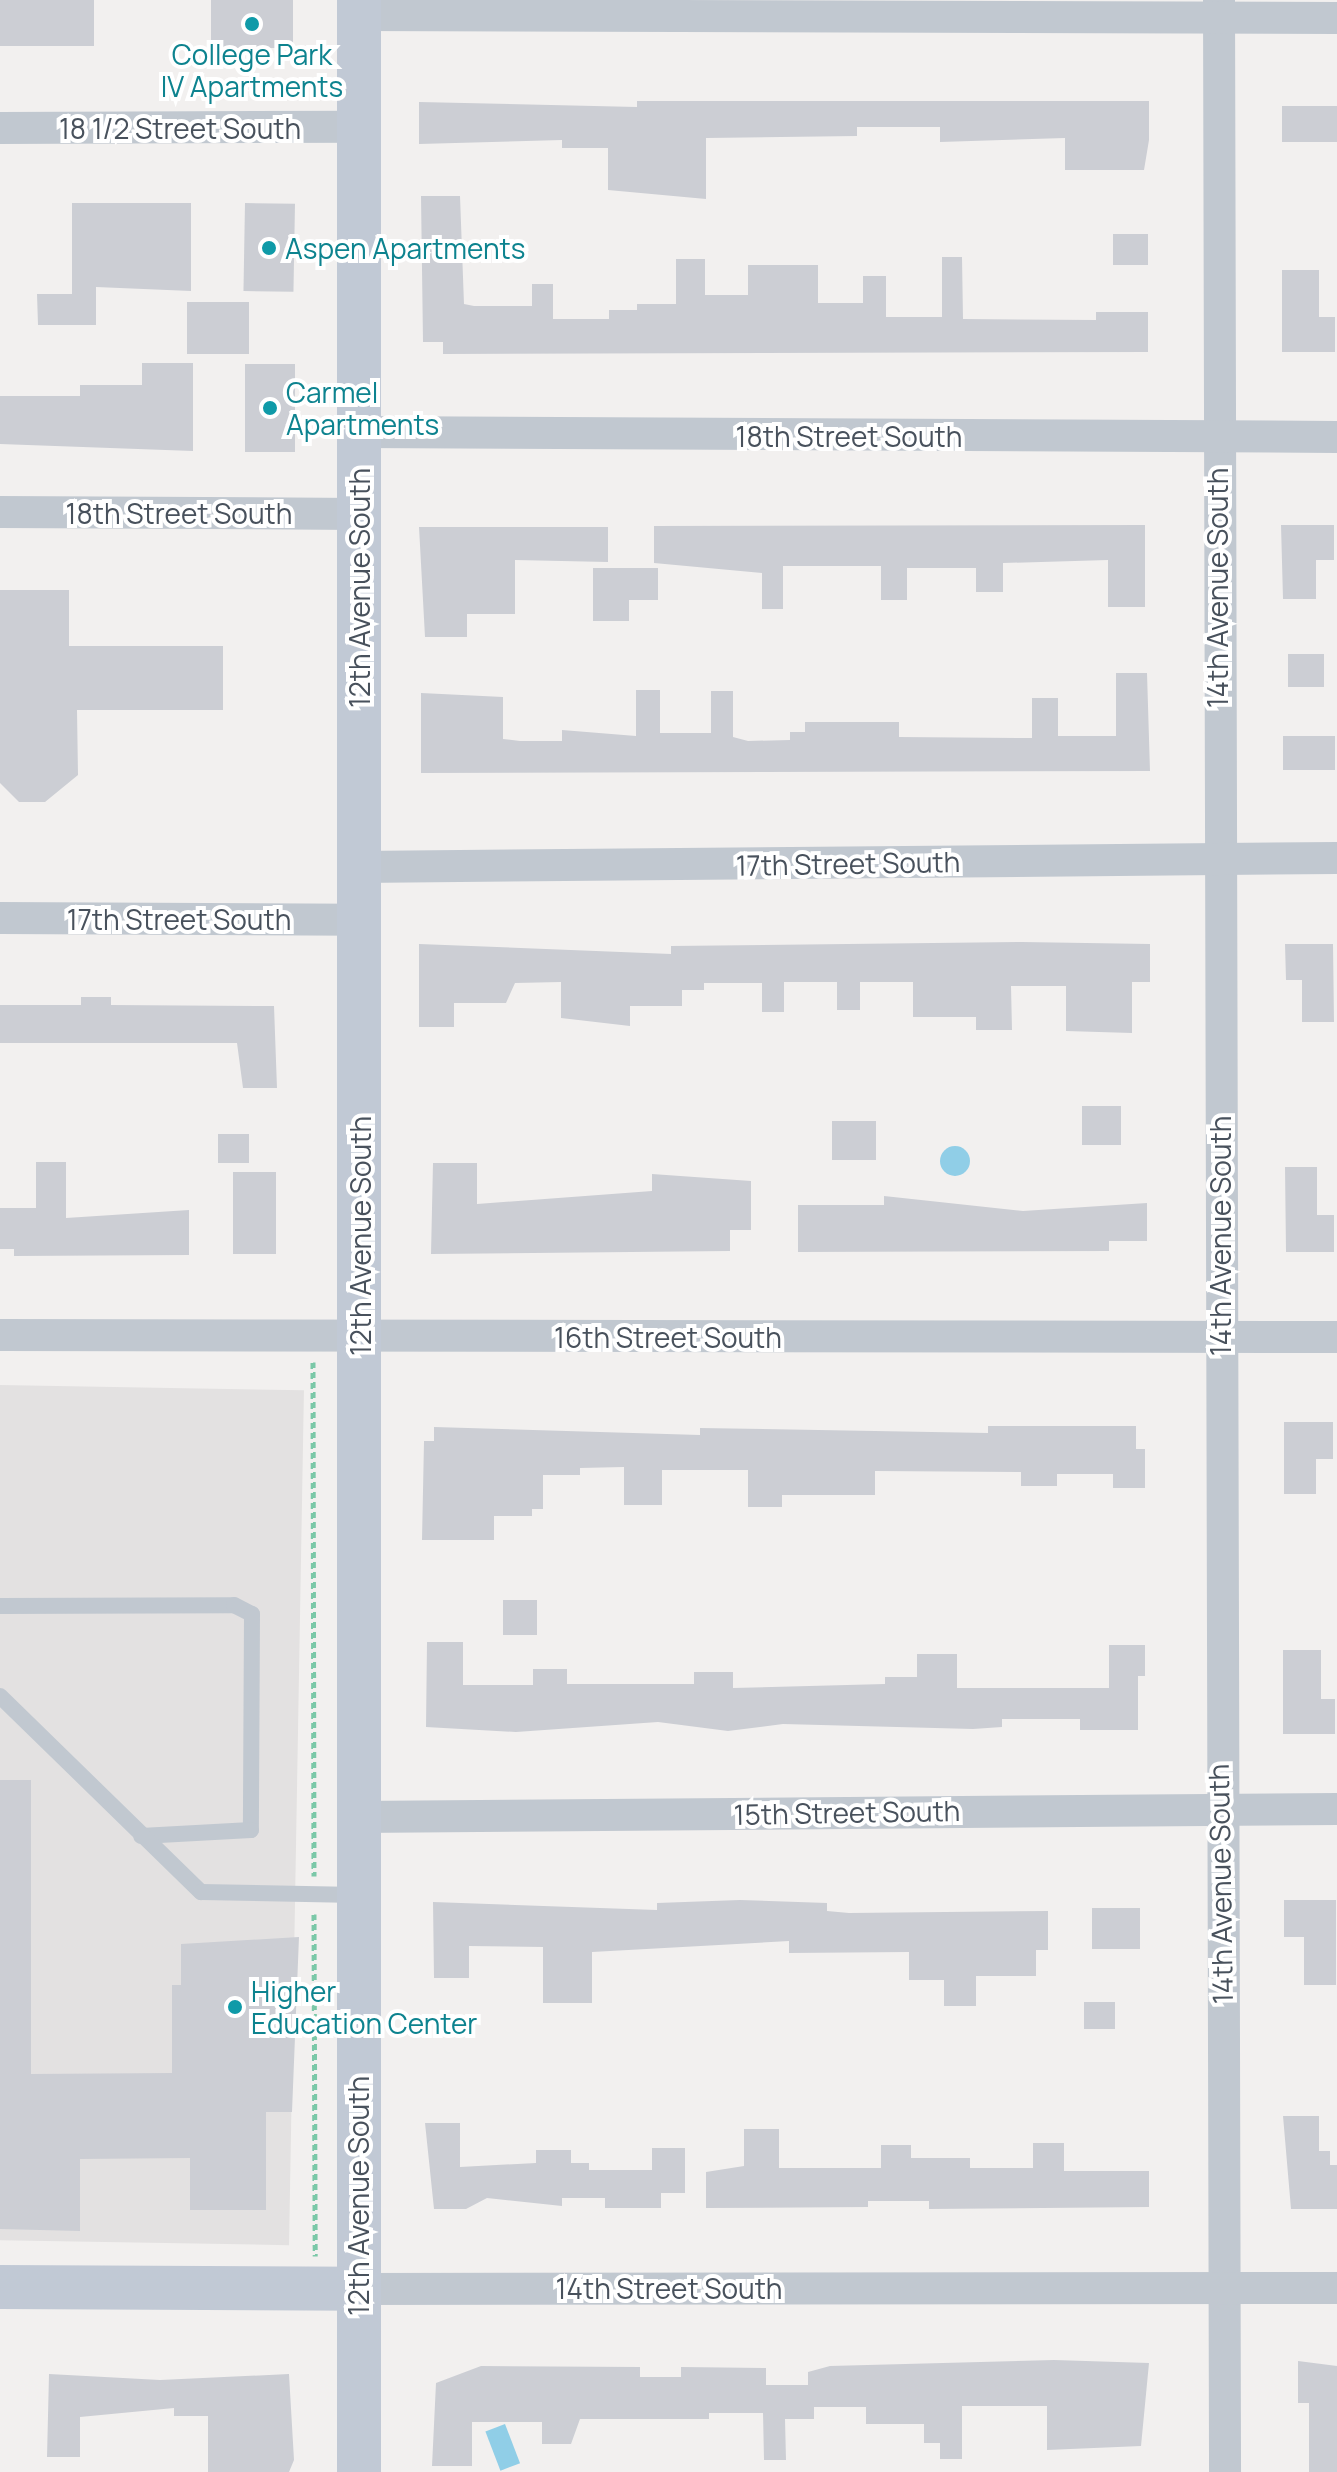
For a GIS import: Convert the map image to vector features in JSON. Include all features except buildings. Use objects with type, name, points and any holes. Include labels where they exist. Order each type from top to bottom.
[{"type":"street","points":[[359,8],[1219,9],[1337,18]]},
{"type":"street","name":"12th Avenue South","points":[[359,8],[358,1895],[337,2289],[359,2472]]},
{"type":"street","name":"14th Avenue South","points":[[1219,9],[1219,1809],[1225,2472]]},
{"type":"street","name":"18 1/2 Street South","points":[[0,128],[360,127]]},
{"type":"street","name":"18th Street South","points":[[360,432],[1337,437]]},
{"type":"street","name":"18th Street South","points":[[0,512],[359,514]]},
{"type":"street","name":"17th Street South","points":[[358,867],[1337,858]]},
{"type":"street","name":"17th Street South","points":[[0,918],[358,920]]},
{"type":"street","name":"16th Street South","points":[[0,1335],[1337,1337]]},
{"type":"street","name":"15th Street South","points":[[357,1817],[1337,1809]]},
{"type":"street","name":"14th Street South","points":[[0,2287],[1337,2288]]},
{"type":"lane","points":[[0,1606],[234,1605],[252,1614],[251,1830],[141,1836]]},
{"type":"lane","points":[[0,1696],[141,1836],[209,1895],[358,1895]]},
{"type":"path","points":[[313,1336],[314,1895],[337,2289]]},
{"type":"shaded area","points":[[0,1385],[304,1390],[289,2245],[0,2240]]},
{"type":"water","points":[[955,1146],[966,1150],[970,1161],[966,1172],[955,1176],[944,1172],[940,1161],[944,1150]]},
{"type":"water","points":[[505,2424],[520,2463],[500,2471],[485,2432]]},
{"type":"place","name":"College Park IV Apartments","points":[[252,24]]},
{"type":"place","name":"Aspen Apartments","points":[[269,248]]},
{"type":"place","name":"Carmel Apartments","points":[[270,408]]},
{"type":"place","name":"Higher Education Center","points":[[235,2007]]}]
